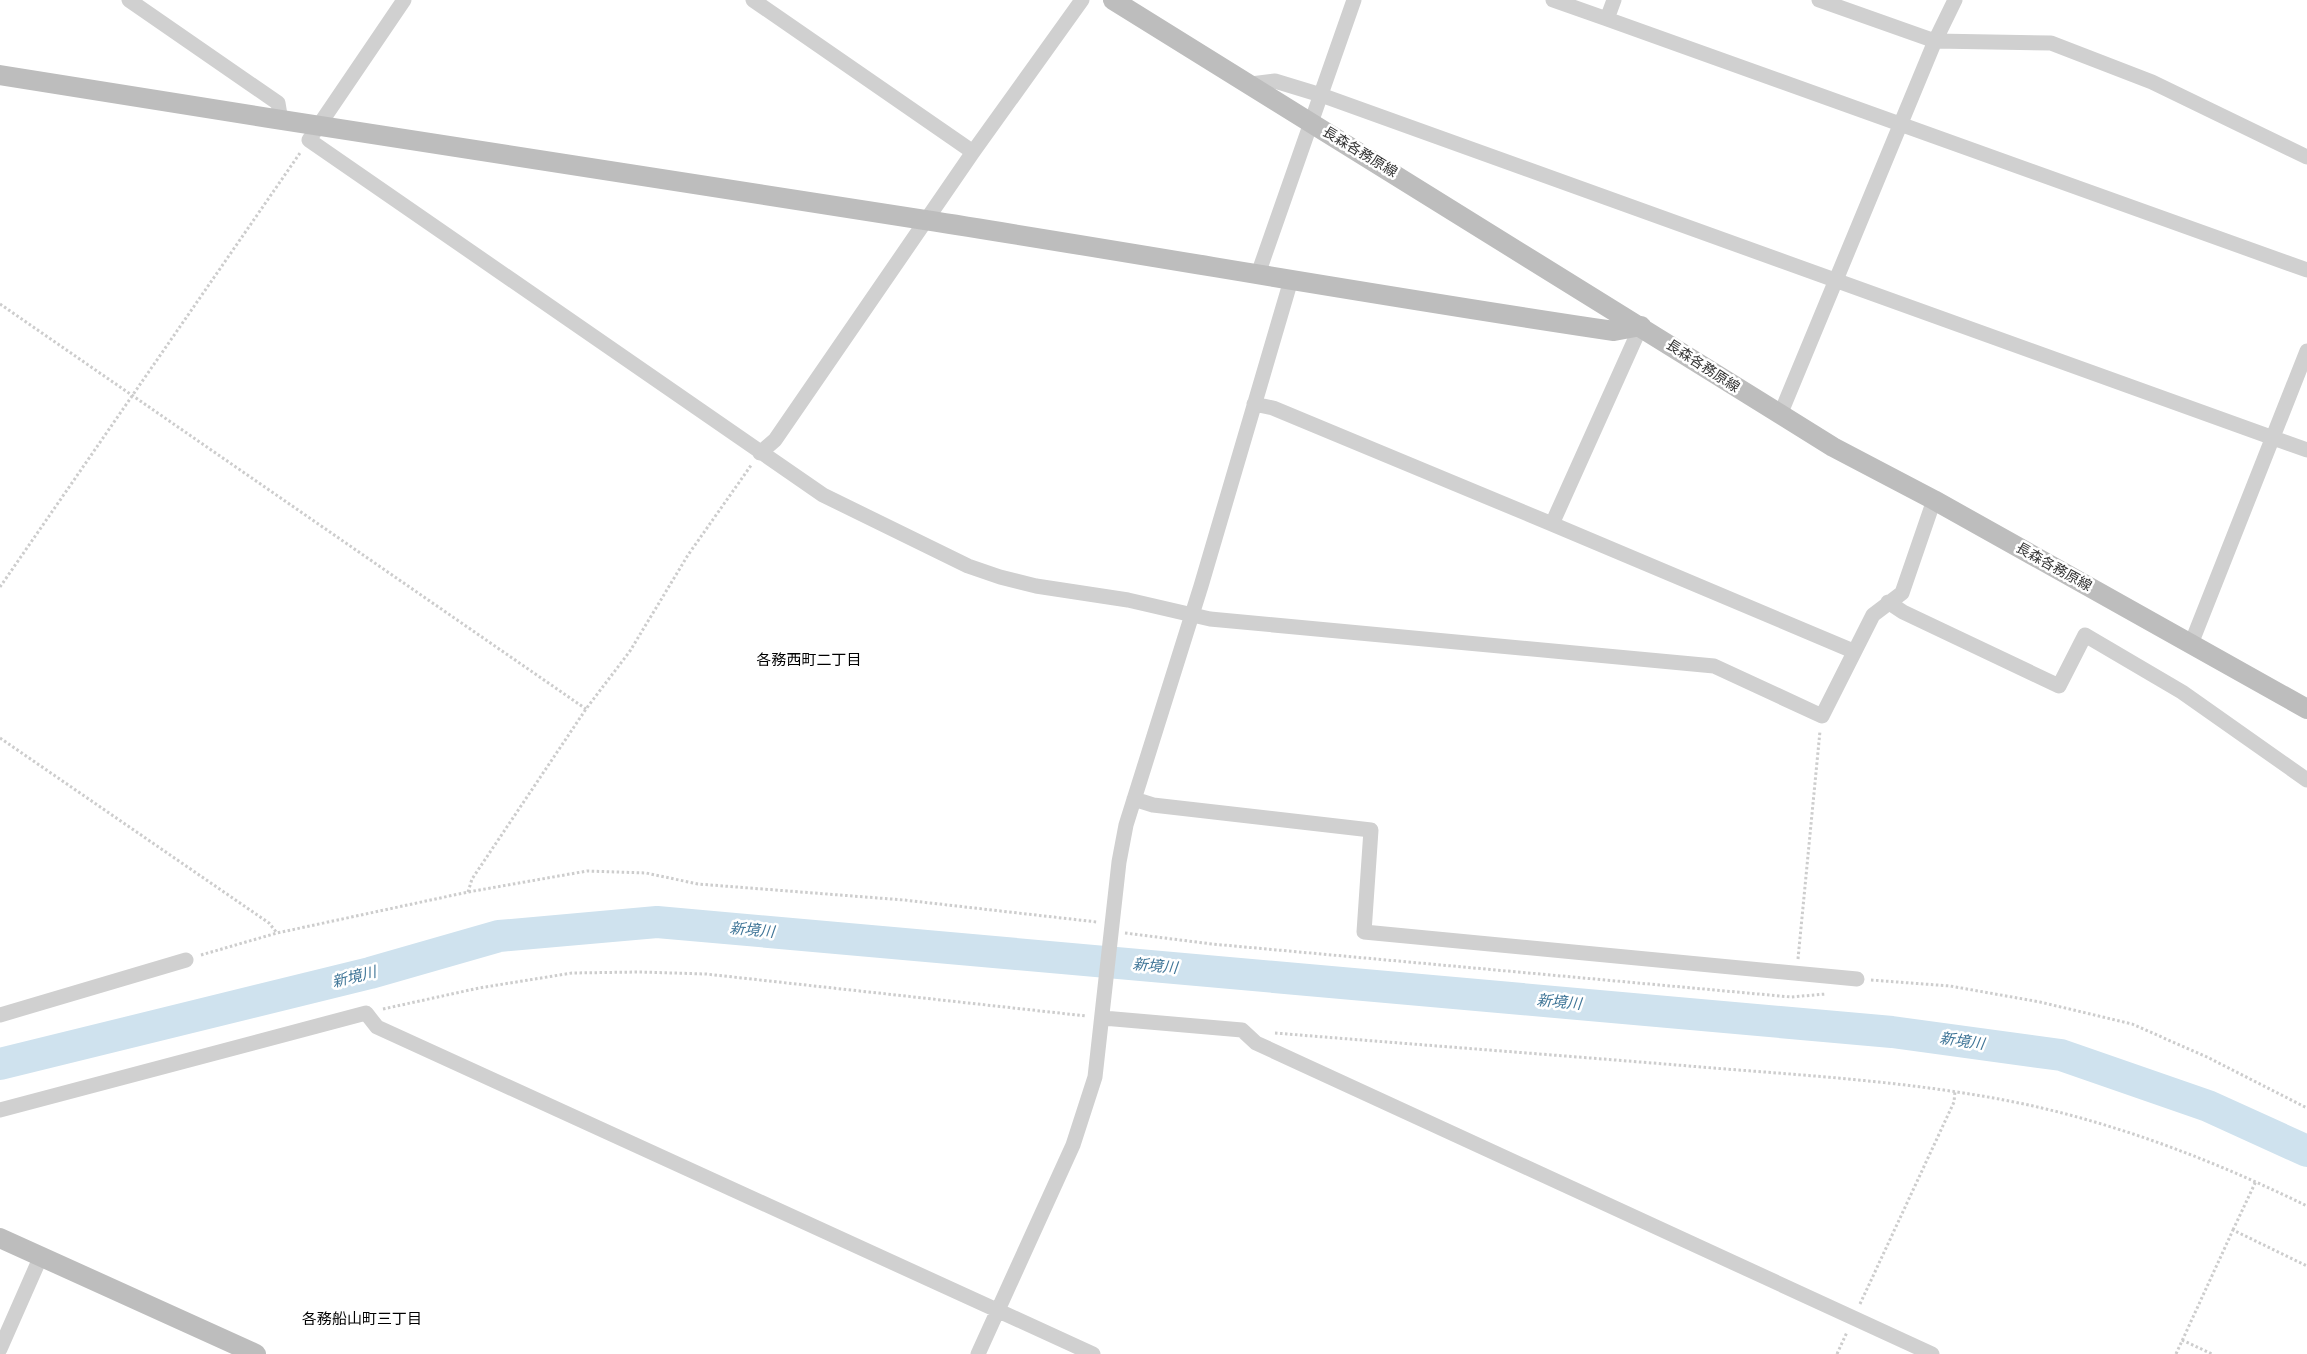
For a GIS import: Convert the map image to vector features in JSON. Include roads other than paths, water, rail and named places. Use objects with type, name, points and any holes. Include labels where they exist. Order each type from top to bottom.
[{"type":"street","points":[[129,0],[278,103],[281,121]]},
{"type":"street","points":[[312,134],[404,0]]},
{"type":"street","points":[[752,0],[973,152]]},
{"type":"street","points":[[760,452],[776,440],[973,152],[1082,0]]},
{"type":"street","name":"長森各務原線","points":[[1113,0],[1641,326],[1833,447],[1934,500],[2307,709]]},
{"type":"street","points":[[1258,274],[1354,0]]},
{"type":"street","points":[[1554,0],[2307,270]]},
{"type":"street","points":[[1607,19],[1614,0]]},
{"type":"street","points":[[1819,0],[1935,42],[2051,43],[2152,82],[2307,157]]},
{"type":"street","points":[[1780,415],[1935,42],[1955,0]]},
{"type":"street","points":[[0,75],[281,121],[312,134],[823,495],[968,566],[1036,586],[1128,600],[1192,616],[1220,620],[1714,666],[1822,716],[1873,615],[1902,593],[1934,500]]},
{"type":"street","points":[[1251,84],[1275,81],[1320,95],[2307,450]]},
{"type":"street","points":[[312,134],[926,220],[1614,331],[1641,326]]},
{"type":"street","points":[[978,1354],[1073,1145],[1095,1077],[1103,1018],[1118,862],[1126,825],[1192,616],[1291,280]]},
{"type":"street","points":[[1552,524],[1641,326]]},
{"type":"street","points":[[2191,644],[2307,351]]},
{"type":"street","points":[[1254,404],[1273,408],[1853,652]]},
{"type":"street","points":[[1888,602],[1903,612],[2059,686],[2085,634],[2182,692],[2307,780]]},
{"type":"street","points":[[1134,799],[1153,805],[1371,830],[1364,932],[1857,979]]},
{"type":"street","points":[[0,1015],[186,960]]},
{"type":"street","points":[[0,1110],[366,1013],[377,1027],[1093,1354]]},
{"type":"street","points":[[1103,1018],[1242,1030],[1256,1043],[1932,1354]]},
{"type":"street","points":[[0,1238],[256,1354]]},
{"type":"street","points":[[0,1349],[41,1256]]},
{"type":"waterway","name":"新境川","points":[[0,1064],[370,973],[499,936],[657,922],[1892,1032],[2061,1055],[2208,1106],[2307,1151]]},
{"type":"district","name":"各務西町二丁目","points":[[809,660]]},
{"type":"district","name":"各務船山町三丁目","points":[[362,1319]]}]
